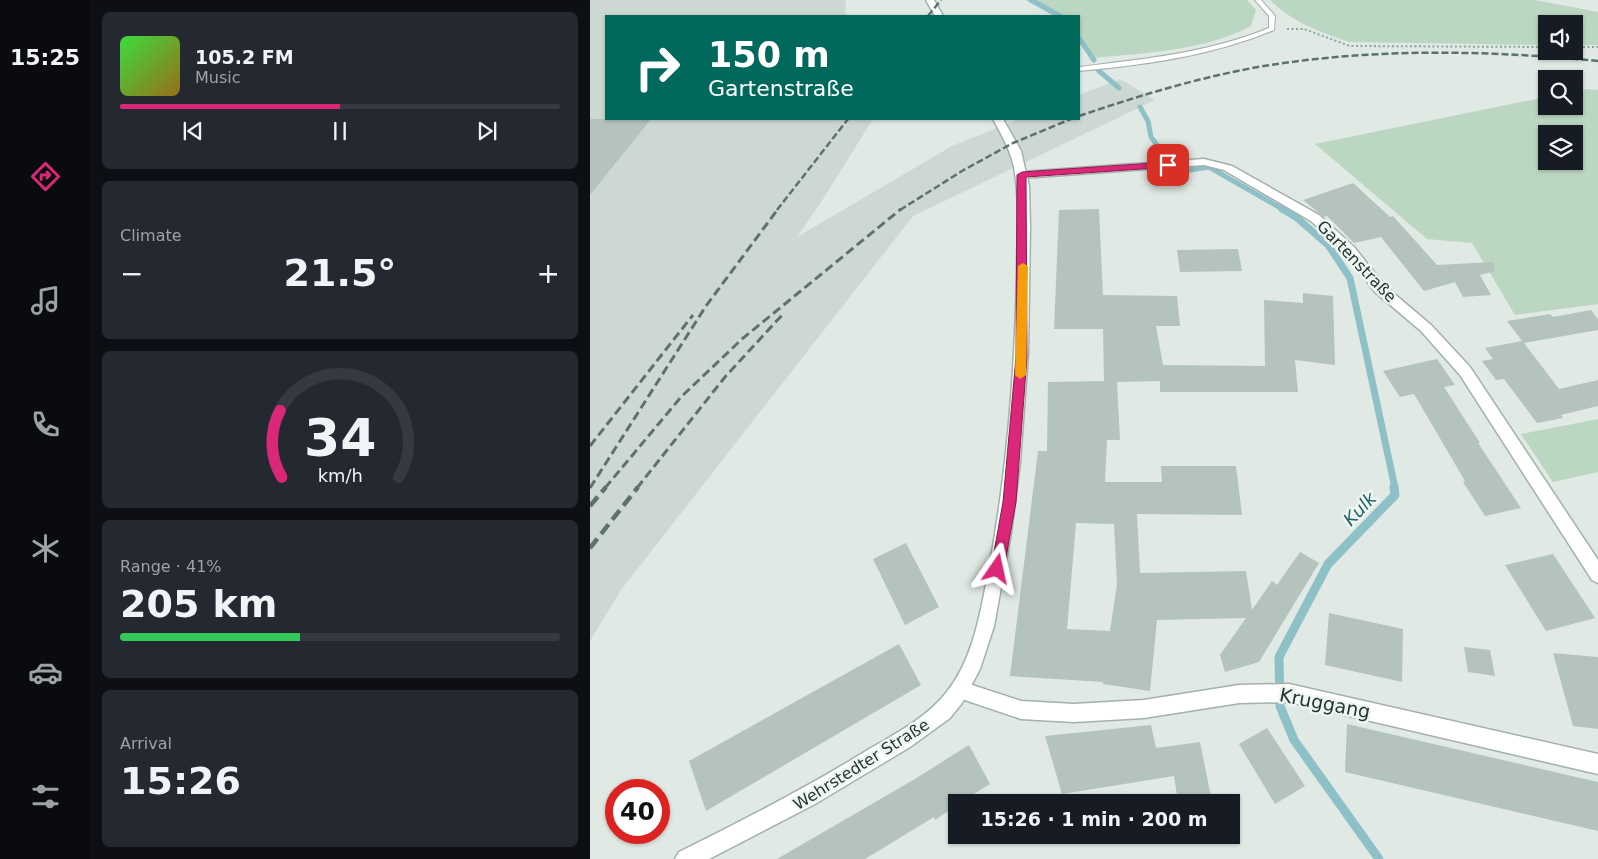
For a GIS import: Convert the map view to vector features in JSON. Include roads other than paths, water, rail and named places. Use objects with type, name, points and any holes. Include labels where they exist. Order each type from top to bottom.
[{"type":"street","points":[[930,0],[939,15]]},
{"type":"street","name":"Wehrstedter Straße","points":[[686,859],[790,808],[922,728],[943,711],[960,690],[977,656],[991,603],[1010,502],[1021,357],[1022,175],[1017,152],[999,120]]},
{"type":"street","name":"Gartenstraße","points":[[1022,175],[1204,162],[1228,168],[1315,218],[1333,233],[1380,288],[1426,328],[1465,372],[1598,575]]},
{"type":"street","name":"Kruggang","points":[[960,690],[1021,710],[1074,713],[1144,709],[1264,692],[1288,693],[1598,764]]},
{"type":"lane","points":[[1080,69],[1173,57],[1247,40],[1272,29],[1272,16],[1258,0]]},
{"type":"waterway","name":"Kulk","points":[[1031,0],[1058,15]]},
{"type":"waterway","name":"Kulk","points":[[1080,39],[1094,60]]},
{"type":"waterway","name":"Kulk","points":[[1098,70],[1119,88]]},
{"type":"waterway","name":"Kulk","points":[[1140,107],[1148,121],[1151,137],[1164,154]]},
{"type":"waterway","name":"Kulk","points":[[1190,170],[1209,167],[1284,210]]},
{"type":"waterway","name":"Kulk","points":[[1282,209],[1297,218],[1328,245],[1350,278],[1395,488]]},
{"type":"waterway","name":"Kulk","points":[[1379,859],[1294,740],[1280,706],[1279,657],[1328,564],[1395,495],[1394,487]]},
{"type":"railway","points":[[929,15],[941,0]]},
{"type":"railway","points":[[1080,116],[1190,82],[1235,71],[1342,56],[1470,53],[1598,61]]},
{"type":"railway","points":[[777,210],[847,120]]},
{"type":"railway","points":[[900,210],[962,171],[1013,143],[1069,120]]},
{"type":"railway","points":[[590,488],[706,306],[778,209]]},
{"type":"railway","points":[[605,488],[681,397],[742,339],[901,209]]},
{"type":"railway","points":[[637,488],[725,377],[783,314]]},
{"type":"railway","points":[[590,446],[693,315]]},
{"type":"railway","points":[[590,506],[606,487]]},
{"type":"railway","points":[[590,548],[638,487]]}]
